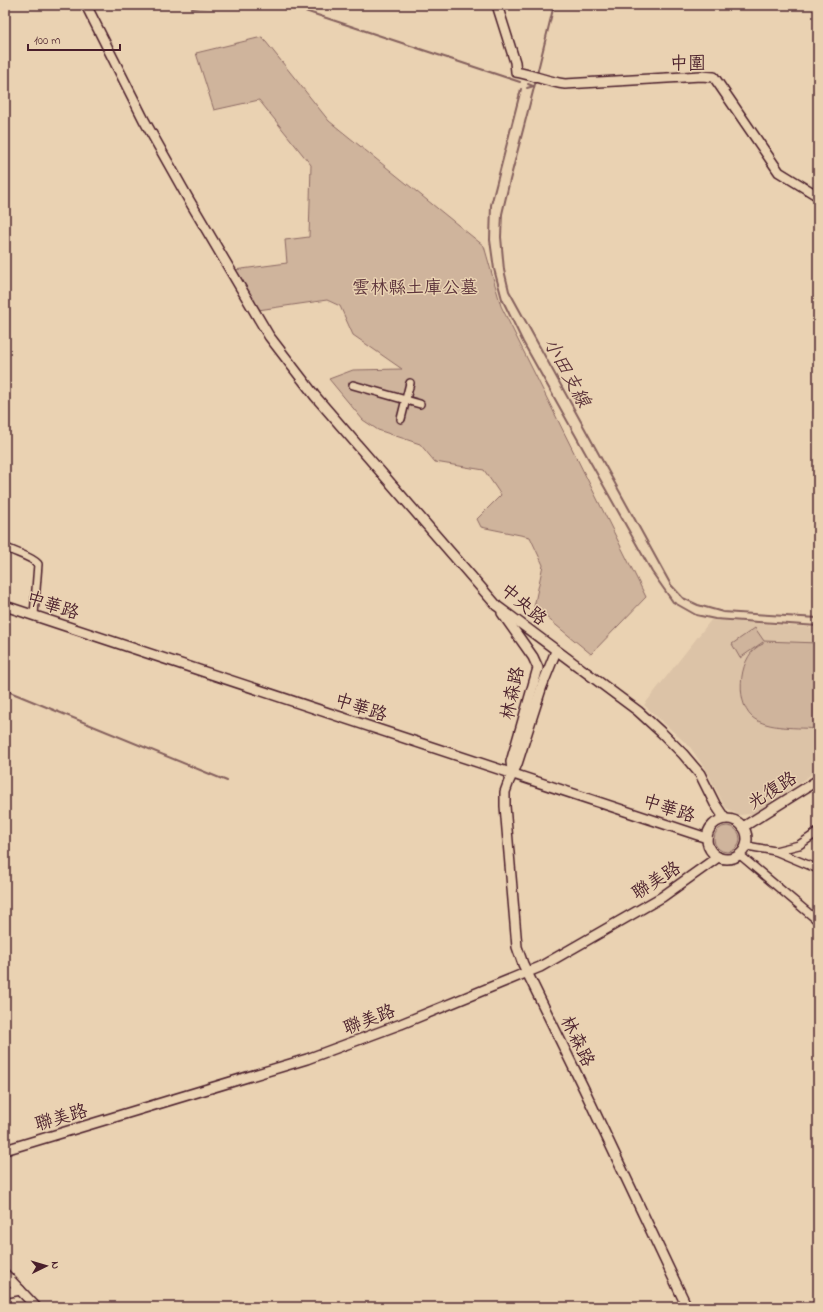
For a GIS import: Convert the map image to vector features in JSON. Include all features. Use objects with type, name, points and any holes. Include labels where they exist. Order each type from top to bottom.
[{"type":"main road","name":"中央路","points":[[86,5],[144,120],[189,200],[270,336],[315,396],[497,606],[638,711],[668,738],[700,774],[715,804],[725,819]]},
{"type":"main road","name":"中圍","points":[[497,5],[515,62],[516,72],[550,82],[565,84],[700,76],[714,77],[779,172],[818,196]]},
{"type":"main road","name":"中華路","points":[[5,606],[707,838]]},
{"type":"main road","name":"林森路","points":[[497,606],[533,657],[538,668],[511,762],[512,774]]},
{"type":"main road","name":"林森路","points":[[556,650],[542,686],[517,764],[505,792],[517,947],[527,973],[578,1076],[687,1307]]},
{"type":"main road","name":"光復路","points":[[743,826],[818,780]]},
{"type":"main road","points":[[732,819],[743,826],[748,839],[747,846],[740,855],[729,860],[718,857],[709,849],[707,838],[709,831],[718,821],[732,819]]},
{"type":"main road","name":"聯美路","points":[[5,1150],[307,1059],[401,1024],[540,968],[662,897],[718,857]]},
{"type":"main road","points":[[5,1274],[36,1307]]},
{"type":"main road","points":[[5,1293],[20,1290]]},
{"type":"street","points":[[401,419],[410,383]]},
{"type":"street","points":[[352,385],[420,404]]},
{"type":"street","points":[[5,547],[35,561],[38,564],[34,615]]},
{"type":"street","points":[[774,851],[799,845],[818,832]]},
{"type":"street","points":[[747,846],[774,851],[818,869]]},
{"type":"street","points":[[740,855],[818,921]]},
{"type":"shaded area","points":[[711,620],[818,628],[818,770],[753,814],[738,815],[725,807],[706,770],[690,747],[644,705]]},
{"type":"green space","name":"雲林縣土庫公墓","points":[[262,37],[329,121],[484,246],[501,306],[646,597],[591,654],[534,607],[543,565],[530,537],[481,527],[477,519],[501,495],[484,470],[435,462],[420,444],[378,430],[363,420],[329,379],[353,370],[402,369],[353,335],[340,306],[327,300],[258,310],[234,270],[287,263],[285,240],[309,237],[311,165],[259,100],[214,110],[196,53]]},
{"type":"green space","points":[[755,628],[764,641],[818,643],[818,729],[784,727],[766,724],[752,717],[746,710],[741,689],[744,666],[755,649],[763,644],[763,642],[740,658],[732,644]]},
{"type":"green space","points":[[727,826],[736,830],[740,839],[736,848],[727,852],[718,848],[714,839],[718,830]]},
{"type":"waterway","points":[[192,8],[216,5]]},
{"type":"waterway","points":[[287,5],[520,82]]},
{"type":"waterway","name":"小田支線","points":[[537,74],[554,5]]},
{"type":"waterway","name":"小田支線","points":[[536,80],[502,214],[501,237],[504,270],[509,291],[671,585],[683,598],[698,605],[723,612],[818,618]]},
{"type":"waterway","name":"小田支線","points":[[528,84],[533,86]]},
{"type":"waterway","name":"小田支線","points":[[527,88],[534,86]]},
{"type":"waterway","points":[[521,89],[491,205],[490,240],[494,269],[502,299],[523,342],[652,572],[673,602],[696,615],[715,619],[818,626]]},
{"type":"waterway","points":[[5,690],[227,781]]}]
